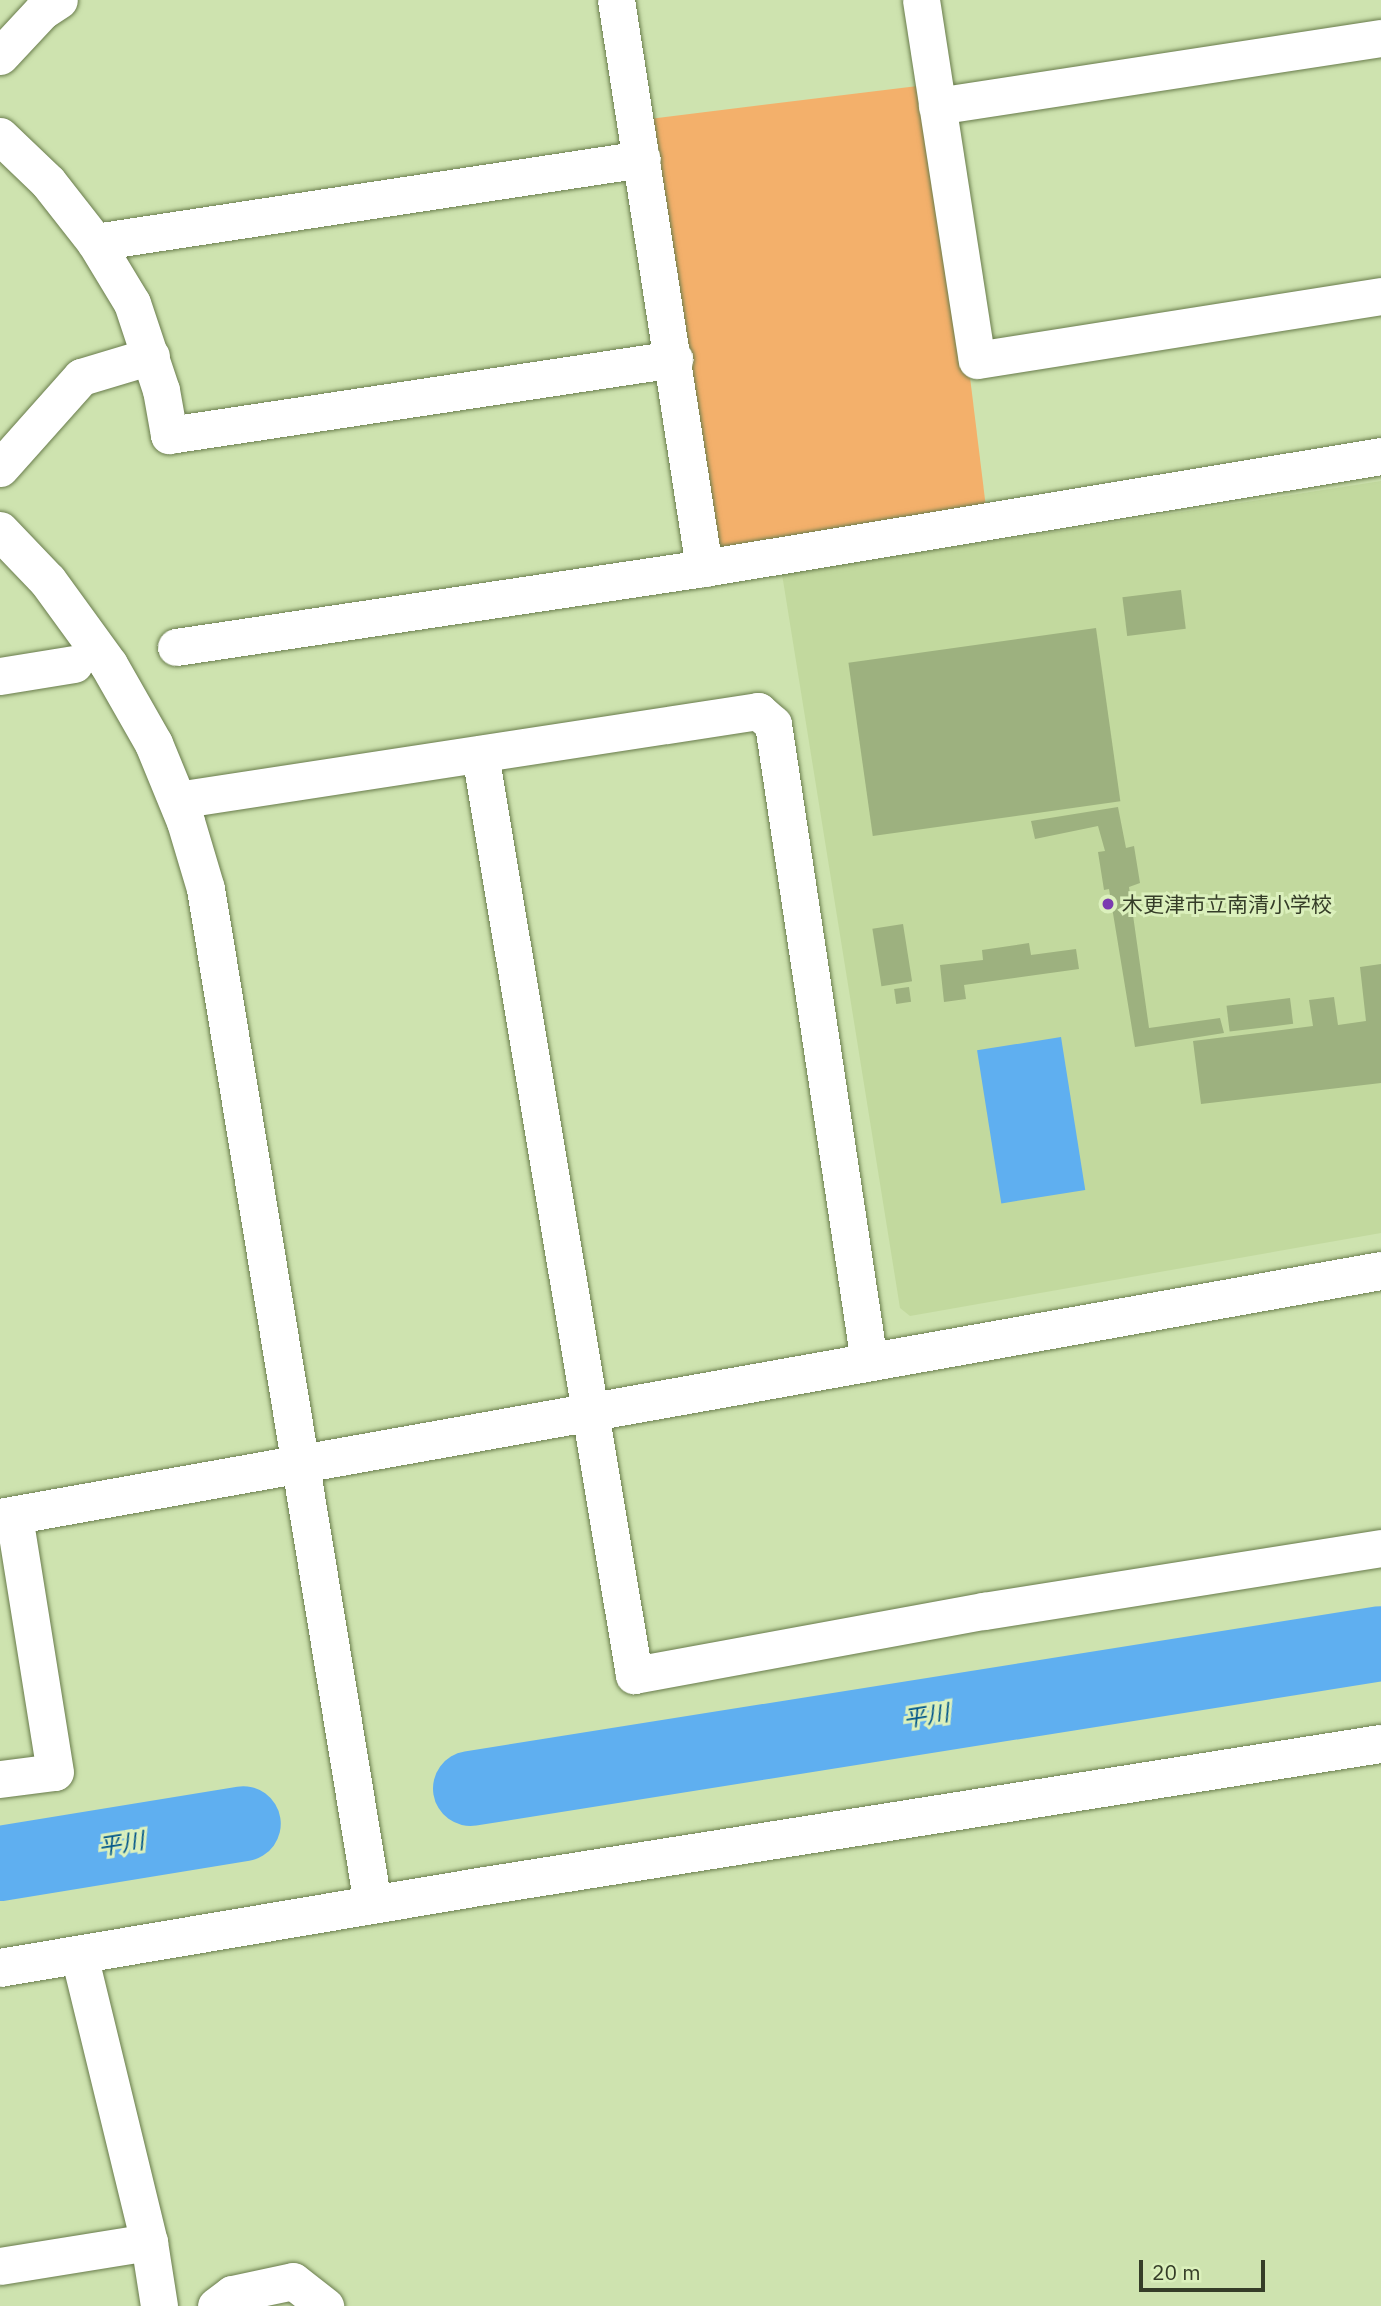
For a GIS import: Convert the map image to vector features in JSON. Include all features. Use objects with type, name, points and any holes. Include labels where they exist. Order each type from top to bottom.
[{"type":"street","points":[[0,56],[42,11],[59,0]]},
{"type":"street","points":[[615,0],[674,359],[704,568]]},
{"type":"street","points":[[921,0],[977,360],[1381,296]]},
{"type":"street","points":[[937,106],[1381,38]]},
{"type":"street","points":[[0,136],[48,182],[95,242],[132,303],[151,356],[169,435],[674,359]]},
{"type":"street","points":[[95,242],[642,159]]},
{"type":"street","points":[[0,468],[81,377],[151,356]]},
{"type":"street","points":[[176,647],[704,568],[1381,456]]},
{"type":"street","points":[[0,531],[48,581],[109,665],[154,744],[177,800],[206,889],[360,1842],[373,1904]]},
{"type":"street","points":[[0,677],[74,664]]},
{"type":"street","points":[[177,800],[758,711],[773,724],[869,1363]]},
{"type":"street","points":[[480,754],[634,1675],[984,1611],[1381,1548]]},
{"type":"street","points":[[0,1779],[55,1772],[7,1516],[1381,1271]]},
{"type":"street","points":[[0,1968],[373,1904],[1381,1744]]},
{"type":"street","points":[[79,1955],[149,2242],[159,2306]]},
{"type":"street","points":[[0,2266],[149,2242]]},
{"type":"street","points":[[216,2306],[232,2294],[293,2281],[325,2306]]},
{"type":"shaded area","points":[[934,84],[988,521],[689,557],[635,121]]},
{"type":"shaded area","name":"木更津市立南清小学校","points":[[1381,481],[1381,1233],[910,1316],[900,1308],[782,574]]},
{"type":"water","points":[[1061,1037],[1085,1190],[1001,1203],[977,1050]]},
{"type":"building","points":[[1181,590],[1186,629],[1127,636],[1122,597]]},
{"type":"building","points":[[1096,628],[1120,801],[873,836],[848,663]]},
{"type":"building","points":[[1118,807],[1126,848],[1134,846],[1140,883],[1129,887],[1149,1028],[1220,1018],[1224,1033],[1135,1047],[1109,889],[1104,890],[1098,852],[1105,851],[1098,826],[1035,839],[1031,821]]},
{"type":"building","points":[[903,924],[912,981],[881,986],[872,929]]},
{"type":"building","points":[[1029,943],[1031,955],[1076,949],[1079,969],[964,985],[966,999],[944,1002],[940,965],[983,960],[982,950]]},
{"type":"building","points":[[1381,964],[1381,1083],[1201,1104],[1193,1041],[1313,1026],[1309,1000],[1334,997],[1338,1025],[1366,1021],[1360,967]]},
{"type":"building","points":[[909,987],[911,1002],[896,1004],[894,989]]},
{"type":"building","points":[[1290,998],[1293,1024],[1230,1032],[1226,1006]]},
{"type":"waterway","name":"平川","points":[[470,1788],[1381,1643]]},
{"type":"waterway","name":"平川","points":[[0,1863],[243,1823]]},
{"type":"place","name":"木更津市立南清小学校","points":[[1108,904]]}]
